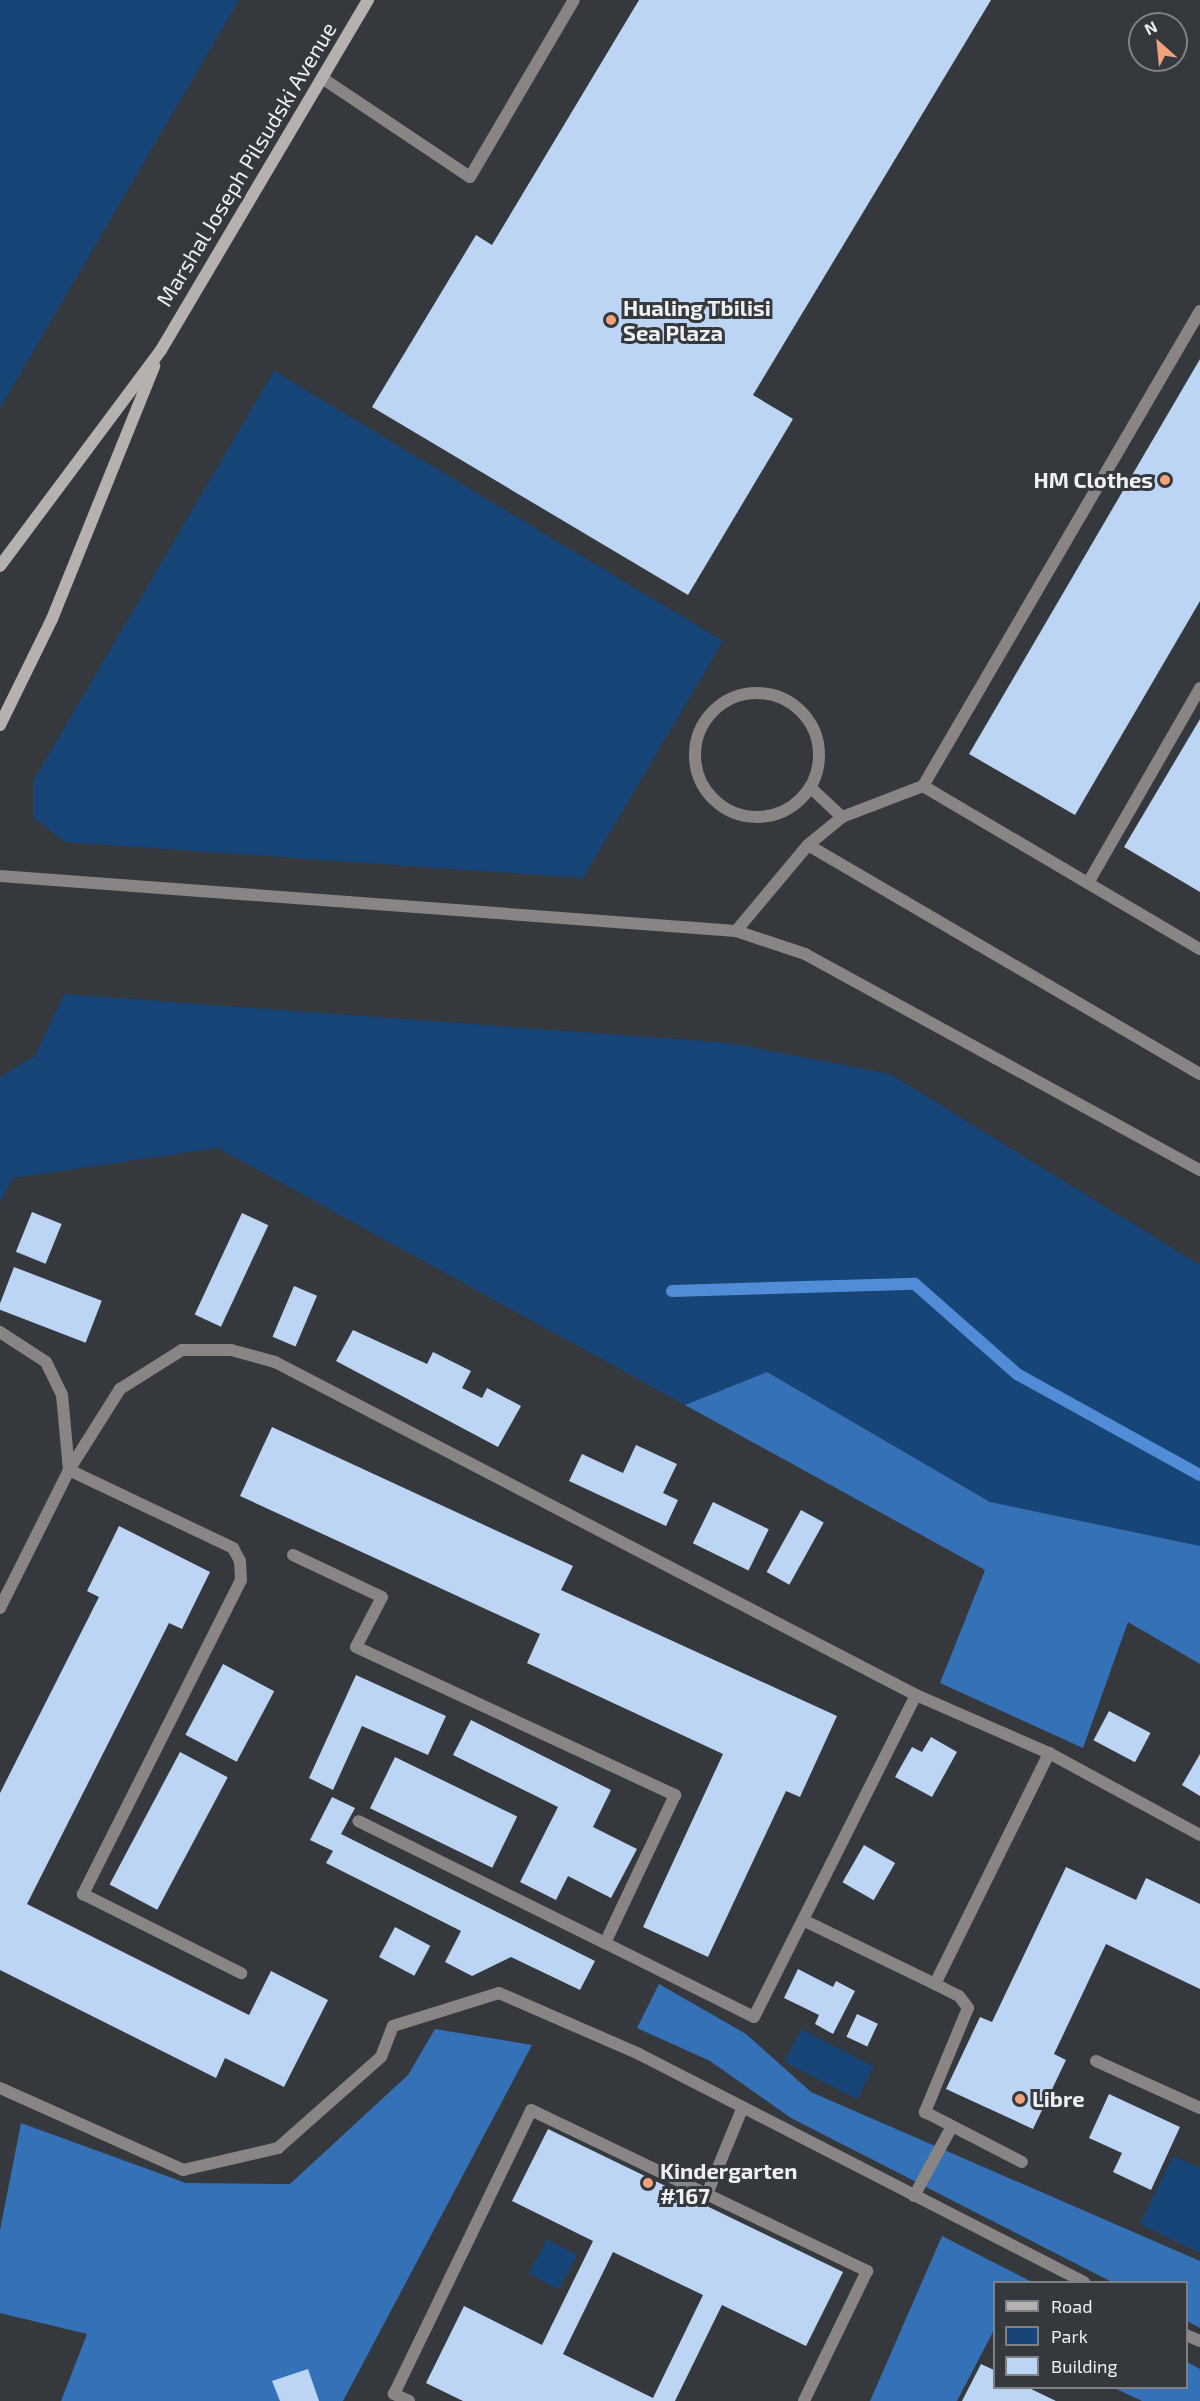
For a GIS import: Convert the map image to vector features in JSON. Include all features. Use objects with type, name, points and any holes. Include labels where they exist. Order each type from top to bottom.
[{"type":"main road","name":"Marshal Joseph Pilsudski Avenue","points":[[0,566],[161,350],[368,0]]},
{"type":"main road","name":"Marshal Joseph Pilsudski Avenue","points":[[0,725],[52,619],[161,350]]},
{"type":"street","points":[[322,78],[471,177],[574,0]]},
{"type":"street","points":[[736,931],[808,845],[842,817],[923,786],[1200,311]]},
{"type":"street","points":[[1088,883],[1200,688]]},
{"type":"street","points":[[764,693],[792,704],[813,727],[819,747],[810,787],[796,803],[758,818],[719,805],[696,772],[694,752],[709,715],[744,694],[764,693]]},
{"type":"street","points":[[923,786],[1200,949]]},
{"type":"street","points":[[810,787],[842,817]]},
{"type":"street","points":[[808,845],[1200,1074]]},
{"type":"street","points":[[0,876],[736,931],[805,954],[1200,1170]]},
{"type":"street","points":[[2,1338],[46,1362],[62,1395],[69,1470]]},
{"type":"street","points":[[0,1608],[69,1470],[120,1389],[182,1350],[231,1350],[275,1362],[916,1695],[1048,1753],[1200,1835]]},
{"type":"street","points":[[69,1470],[221,1542],[240,1561],[241,1580],[83,1894],[241,1972]]},
{"type":"street","points":[[293,1555],[382,1597],[356,1647],[675,1795],[605,1943]]},
{"type":"street","points":[[358,1821],[754,2017],[916,1695]]},
{"type":"street","points":[[935,1984],[1048,1753]]},
{"type":"street","points":[[803,1920],[959,1996],[968,2008],[924,2105],[931,2118],[1022,2162]]},
{"type":"street","points":[[0,2088],[183,2170],[278,2148],[381,2057],[393,2026],[499,1993],[639,2054],[1080,2281]]},
{"type":"street","points":[[1096,2061],[1200,2108]]},
{"type":"street","points":[[706,2194],[742,2109]]},
{"type":"street","points":[[409,2401],[394,2394],[531,2110],[867,2271],[804,2401]]},
{"type":"street","points":[[914,2196],[951,2128]]},
{"type":"green space","points":[[0,0],[239,0],[0,408]]},
{"type":"green space","points":[[274,371],[723,641],[583,878],[65,842],[33,817],[33,781]]},
{"type":"green space","points":[[64,994],[730,1043],[890,1074],[1200,1265],[1200,1546],[990,1502],[767,1372],[685,1405],[218,1148],[13,1178],[0,1202],[0,1077],[35,1056]]},
{"type":"green space","points":[[801,2029],[874,2066],[857,2099],[784,2062]]},
{"type":"green space","points":[[1173,2156],[1200,2168],[1200,2253],[1140,2224]]},
{"type":"green space","points":[[547,2239],[577,2255],[559,2289],[529,2273]]},
{"type":"shaded area","points":[[767,1372],[990,1502],[1200,1546],[1200,1664],[1128,1622],[1083,1748],[940,1683],[985,1570],[685,1405]]},
{"type":"shaded area","points":[[659,1984],[746,2034],[811,2092],[1200,2261],[1200,2328],[1188,2322],[1188,2281],[1110,2281],[791,2118],[710,2061],[637,2028]]},
{"type":"shaded area","points":[[435,2029],[532,2045],[343,2401],[61,2401],[87,2334],[0,2313],[0,2230],[21,2123],[186,2183],[290,2184],[408,2075]]},
{"type":"shaded area","points":[[942,2236],[1030,2281],[993,2281],[993,2332],[957,2401],[870,2401]]},
{"type":"shaded area","points":[[1188,2363],[1200,2369],[1200,2401],[1142,2401],[1116,2389],[1188,2389]]},
{"type":"building","name":"Hualing Tbilisi Sea Plaza","points":[[639,0],[991,0],[753,395],[793,419],[688,595],[372,407],[476,235],[492,245]]},
{"type":"building","name":"HM Clothes","points":[[1200,359],[1200,601],[1075,815],[969,754]]},
{"type":"building","points":[[1200,719],[1200,892],[1124,847]]},
{"type":"building","points":[[32,1212],[62,1224],[46,1264],[16,1252]]},
{"type":"building","points":[[242,1213],[268,1225],[221,1327],[195,1315]]},
{"type":"building","points":[[14,1267],[102,1301],[86,1343],[0,1310],[0,1303]]},
{"type":"building","points":[[294,1286],[317,1296],[296,1346],[273,1337]]},
{"type":"building","points":[[353,1330],[427,1364],[433,1352],[471,1371],[462,1388],[482,1398],[487,1388],[521,1406],[498,1447],[336,1361]]},
{"type":"building","points":[[272,1427],[573,1566],[561,1590],[837,1716],[800,1797],[786,1791],[708,1957],[643,1927],[723,1754],[527,1663],[540,1634],[240,1496]]},
{"type":"building","points":[[636,1445],[677,1464],[663,1493],[678,1500],[666,1526],[569,1481],[582,1454],[623,1473]]},
{"type":"building","points":[[713,1502],[769,1529],[749,1571],[693,1543]]},
{"type":"building","points":[[801,1510],[824,1523],[789,1585],[767,1572]]},
{"type":"building","points":[[119,1526],[210,1572],[182,1629],[169,1623],[27,1904],[249,2015],[271,1971],[328,2000],[284,2087],[225,2058],[216,2078],[0,1970],[0,1793],[99,1597],[87,1591]]},
{"type":"building","points":[[223,1664],[274,1691],[237,1762],[185,1735]]},
{"type":"building","points":[[356,1675],[446,1716],[428,1755],[362,1726],[333,1790],[309,1778]]},
{"type":"building","points":[[1109,1711],[1150,1733],[1135,1762],[1094,1740]]},
{"type":"building","points":[[471,1720],[611,1790],[593,1827],[637,1849],[611,1898],[568,1876],[556,1900],[520,1882],[558,1807],[453,1755]]},
{"type":"building","points":[[931,1737],[957,1752],[932,1797],[895,1777],[912,1747],[922,1752]]},
{"type":"building","points":[[180,1752],[228,1777],[157,1910],[110,1884]]},
{"type":"building","points":[[1200,1754],[1200,1796],[1182,1785]]},
{"type":"building","points":[[395,1757],[517,1817],[492,1868],[370,1808]]},
{"type":"building","points":[[332,1797],[355,1808],[341,1834],[595,1961],[580,1990],[511,1957],[472,1976],[445,1962],[461,1931],[326,1863],[333,1851],[310,1840]]},
{"type":"building","points":[[864,1845],[895,1863],[874,1900],[843,1882]]},
{"type":"building","points":[[1066,1867],[1136,1900],[1146,1878],[1200,1904],[1200,1989],[1106,1944],[1054,2054],[1066,2060],[1033,2129],[946,2089],[980,2017],[992,2022]]},
{"type":"building","points":[[395,1927],[430,1946],[414,1976],[379,1957]]},
{"type":"building","points":[[798,1969],[833,1987],[836,1981],[855,1991],[833,2034],[815,2024],[819,2015],[784,1998]]},
{"type":"building","points":[[857,2014],[878,2024],[867,2046],[846,2037]]},
{"type":"building","points":[[1109,2094],[1180,2127],[1151,2190],[1113,2172],[1122,2153],[1089,2138]]},
{"type":"building","points":[[548,2129],[843,2272],[806,2346],[722,2305],[675,2401],[463,2401],[426,2383],[464,2306],[542,2345],[593,2241],[512,2201]],"holes":[[[613,2252],[703,2295],[653,2398],[563,2354]]]},
{"type":"building","points":[[981,2364],[993,2370],[993,2389],[1031,2389],[1056,2401],[962,2401]]},
{"type":"building","points":[[308,2369],[319,2401],[280,2401],[272,2381]]},
{"type":"waterway","points":[[672,1291],[915,1284],[1017,1374],[1200,1475]]},
{"type":"place","name":"Hualing Tbilisi Sea Plaza","points":[[611,320]]},
{"type":"place","name":"HM Clothes","points":[[1165,480]]},
{"type":"place","name":"Libre","points":[[1020,2099]]},
{"type":"place","name":"Kindergarten #167","points":[[648,2183]]}]
